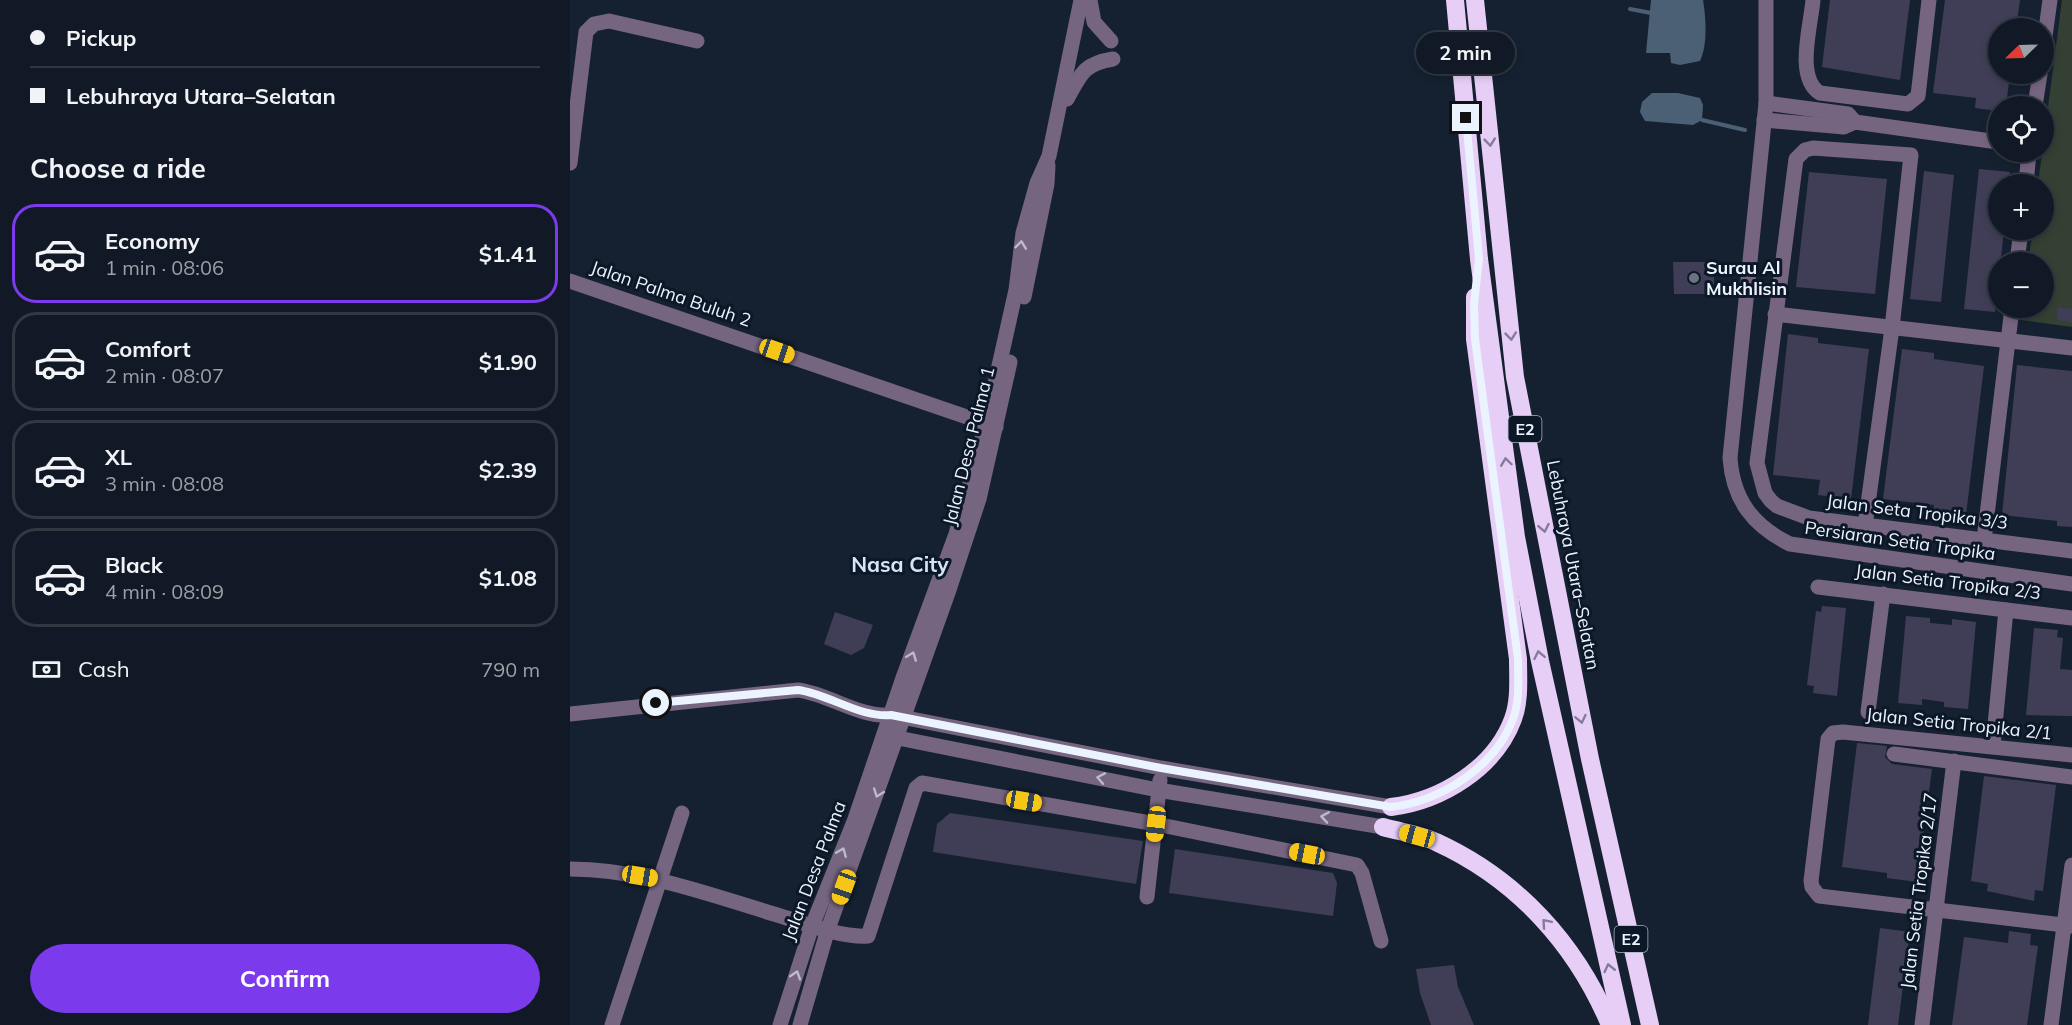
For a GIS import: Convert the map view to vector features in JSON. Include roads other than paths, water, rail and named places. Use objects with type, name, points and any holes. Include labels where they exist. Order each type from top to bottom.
[{"type":"highway","name":"E2","points":[[1455,0],[1479,259],[1525,583],[1540,662],[1622,1025]]},
{"type":"highway","name":"Lebuhraya Utara–Selatan","points":[[1475,0],[1515,377],[1563,631],[1650,1025]]},
{"type":"highway","points":[[1391,807],[1408,805],[1434,796],[1464,778],[1495,753],[1514,718],[1518,659],[1475,339],[1474,304],[1479,259]]},
{"type":"highway","points":[[1383,827],[1434,840],[1487,869],[1527,901],[1588,976],[1610,1025]]},
{"type":"highway","points":[[1611,852],[1662,1025]]},
{"type":"street","name":"Jalan Desa Palma 1","points":[[892,734],[891,717],[969,529],[992,426],[1016,290],[1023,233],[1037,183],[1048,156],[1058,116],[1081,0]]},
{"type":"street","points":[[1090,0],[1094,22],[1111,41]]},
{"type":"street","name":"Persiaran Setia Tropika","points":[[1766,0],[1766,103],[1730,459],[1732,480],[1740,500],[1759,526],[1790,544],[2072,584]]},
{"type":"street","points":[[1814,0],[1806,67],[1808,79],[1816,90],[1908,104],[1918,96],[1929,0]]},
{"type":"street","points":[[2048,18],[2050,0]]},
{"type":"street","points":[[570,163],[586,32],[594,24],[609,21],[697,41]]},
{"type":"street","points":[[1058,116],[1085,69],[1094,62],[1113,59]]},
{"type":"street","points":[[1766,103],[1844,127],[1855,122],[1988,141]]},
{"type":"street","points":[[1764,120],[1809,116]]},
{"type":"street","points":[[1865,526],[1892,328],[1911,155],[1814,148],[1799,154],[1796,159],[1774,314],[1892,328],[2072,348]]},
{"type":"street","name":"Jalan Palma Buluh 2","points":[[570,281],[992,426]]},
{"type":"street","name":"Jalan Seta Tropika 3/3","points":[[1774,314],[1757,463],[1765,493],[1777,506],[1809,518],[2072,551]]},
{"type":"street","points":[[1984,540],[2011,318]]},
{"type":"street","name":"Jalan Setia Tropika 2/3","points":[[1818,587],[2072,618]]},
{"type":"street","points":[[1868,712],[1883,594]]},
{"type":"street","points":[[1993,746],[2006,610]]},
{"type":"street","points":[[570,714],[798,690],[813,692],[891,717],[1161,768],[1391,807]]},
{"type":"street","points":[[891,717],[892,734],[1158,790],[1383,827]]},
{"type":"street","name":"Jalan Setia Tropika 2/1","points":[[1936,910],[1825,896],[1815,892],[1811,881],[1828,739],[1833,733],[1843,732],[2072,755]]},
{"type":"street","name":"Jalan Desa Palma","points":[[780,1025],[812,926],[892,734]]},
{"type":"street","name":"Jalan Desa Palma","points":[[800,1025],[828,930],[892,734]]},
{"type":"street","points":[[1894,754],[2072,777]]},
{"type":"street","name":"Jalan Setia Tropika 2/17","points":[[1922,1025],[1954,761]]},
{"type":"street","points":[[1147,897],[1161,768]]},
{"type":"street","points":[[570,869],[600,869],[661,880],[812,926],[861,937],[871,932],[916,788],[922,783],[1156,824],[1357,865],[1362,873],[1381,941]]},
{"type":"street","points":[[612,1025],[682,813]]},
{"type":"street","points":[[2051,1025],[2068,926],[2072,865]]},
{"type":"street","points":[[1936,910],[2068,926]]},
{"type":"water","points":[[1651,0],[1703,0],[1705,39],[1700,61],[1680,65],[1671,63],[1670,53],[1646,53]]},
{"type":"water","points":[[1652,93],[1678,93],[1700,98],[1703,105],[1702,120],[1693,125],[1645,121],[1640,112],[1642,102]]},
{"type":"waterway","points":[[1630,9],[1651,13]]},
{"type":"waterway","points":[[1702,120],[1745,130]]},
{"type":"place","name":"Surau Al Mukhlisin","points":[[1694,278]]},
{"type":"district","name":"Nasa City","points":[[900,565]]}]
